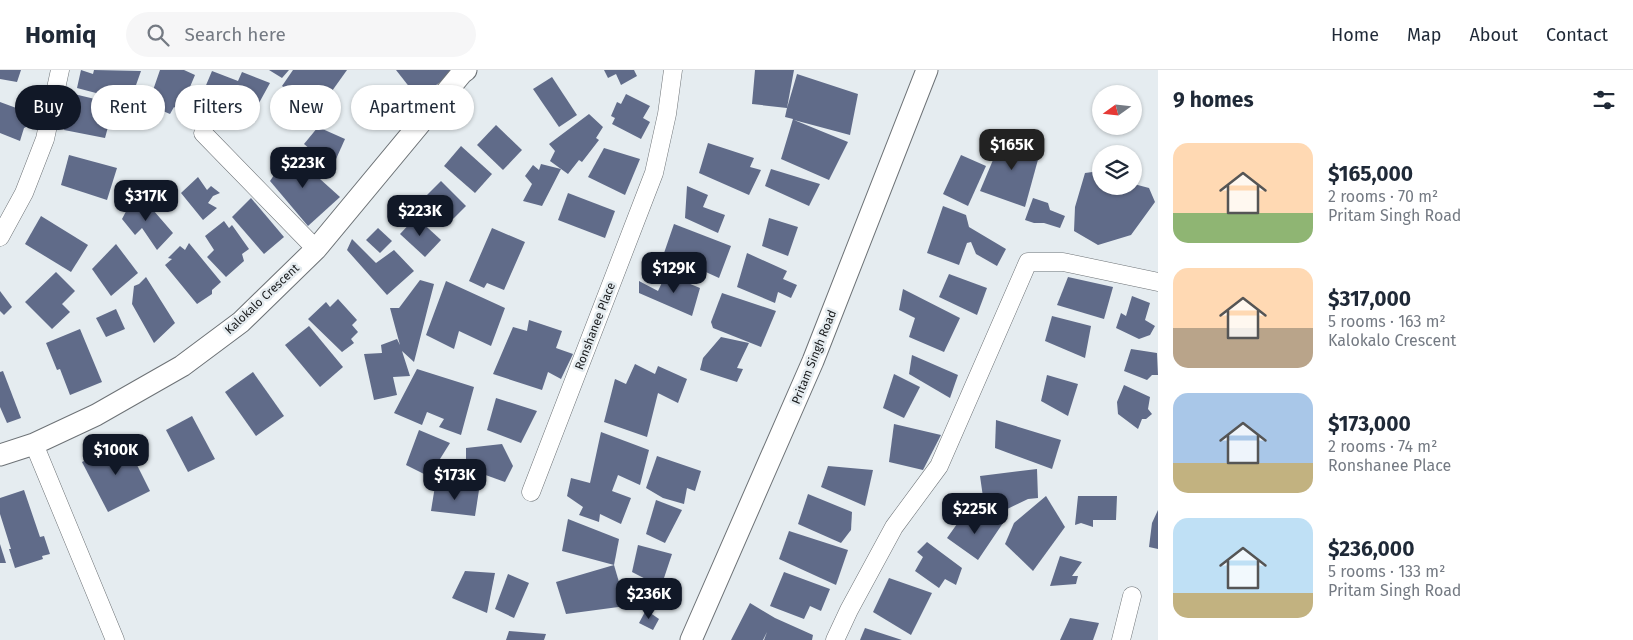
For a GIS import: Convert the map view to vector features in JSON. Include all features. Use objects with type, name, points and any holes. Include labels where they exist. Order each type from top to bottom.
[{"type":"street","points":[[0,237],[24,193],[45,140],[60,70]]},
{"type":"street","name":"Kalokalo Crescent","points":[[0,455],[34,444],[96,415],[182,366],[241,322],[316,249],[466,70]]},
{"type":"street","name":"Ronshanee Place","points":[[531,492],[654,173],[667,114],[673,70]]},
{"type":"street","name":"Pritam Singh Road","points":[[691,640],[813,361],[927,70]]},
{"type":"street","points":[[204,133],[316,249]]},
{"type":"street","points":[[835,640],[894,527],[939,466],[1028,262],[1063,262],[1158,282]]},
{"type":"street","points":[[34,444],[115,640]]},
{"type":"street","points":[[1120,640],[1132,596]]},
{"type":"building","points":[[0,70],[21,70],[17,82],[0,79]]},
{"type":"building","points":[[81,70],[93,74],[94,70],[141,71],[136,85],[91,85],[91,92],[81,89],[81,85],[78,85]]},
{"type":"building","points":[[160,70],[184,70],[195,75],[191,85],[175,85],[175,108],[170,114],[165,112],[165,85],[155,85]]},
{"type":"building","points":[[269,70],[289,70],[282,78]]},
{"type":"building","points":[[293,70],[347,70],[336,85],[283,85]]},
{"type":"building","points":[[396,70],[457,70],[436,85],[408,85]]},
{"type":"building","points":[[604,70],[634,70],[637,76],[621,85],[616,74],[608,78]]},
{"type":"building","points":[[755,70],[794,70],[787,108],[752,104]]},
{"type":"building","points":[[212,71],[238,81],[242,72],[270,83],[260,101],[260,85],[206,85]]},
{"type":"building","points":[[797,74],[858,94],[850,135],[794,120],[848,142],[829,180],[781,159],[793,119],[785,117]]},
{"type":"building","points":[[552,77],[577,115],[559,127],[533,89]]},
{"type":"building","points":[[626,94],[650,106],[643,118],[650,122],[641,139],[612,124],[615,118],[611,116],[617,102],[621,104]]},
{"type":"building","points":[[81,96],[91,98],[91,130],[107,130],[105,138],[64,130],[81,130]]},
{"type":"building","points":[[0,102],[15,108],[15,130],[23,130],[20,141],[0,133]]},
{"type":"building","points":[[589,114],[603,127],[596,138],[599,140],[582,162],[579,160],[568,174],[550,161],[555,151],[549,144]]},
{"type":"building","points":[[496,125],[522,150],[503,170],[477,145]]},
{"type":"building","points":[[316,130],[325,130],[345,139],[332,168],[304,144]]},
{"type":"building","points":[[1003,136],[1042,145],[1025,207],[980,191]]},
{"type":"building","points":[[708,143],[754,158],[750,167],[761,170],[749,195],[699,173]]},
{"type":"building","points":[[461,146],[492,174],[475,193],[444,166]]},
{"type":"building","points":[[604,148],[640,159],[625,195],[588,177]]},
{"type":"building","points":[[290,152],[340,197],[308,226],[270,181]]},
{"type":"building","points":[[69,155],[117,168],[107,200],[61,185]]},
{"type":"building","points":[[961,155],[986,166],[968,206],[943,194]]},
{"type":"building","points":[[541,164],[561,169],[542,206],[523,201],[532,184],[525,176],[533,165],[539,170]]},
{"type":"building","points":[[771,169],[820,184],[809,206],[765,186]]},
{"type":"building","points":[[1092,172],[1092,195],[1142,195],[1142,186],[1149,188],[1155,202],[1131,235],[1098,245],[1074,231],[1075,207],[1085,173]]},
{"type":"building","points":[[198,177],[207,190],[211,186],[220,193],[213,196],[208,203],[217,208],[203,220],[181,193]]},
{"type":"building","points":[[441,181],[466,206],[449,223],[424,198]]},
{"type":"building","points":[[687,186],[708,195],[703,207],[725,215],[718,233],[685,218]]},
{"type":"building","points":[[568,193],[615,211],[605,238],[558,220]]},
{"type":"building","points":[[134,196],[147,203],[173,233],[157,250],[142,228],[135,235],[122,219]]},
{"type":"building","points":[[251,198],[284,237],[264,254],[232,217]]},
{"type":"building","points":[[1033,198],[1048,203],[1050,210],[1065,216],[1060,228],[1025,220]]},
{"type":"building","points":[[943,206],[966,215],[969,227],[1006,249],[997,266],[976,254],[971,242],[967,243],[959,265],[927,253]]},
{"type":"building","points":[[41,216],[88,245],[71,272],[25,244]]},
{"type":"building","points":[[416,217],[441,240],[425,257],[400,234]]},
{"type":"building","points":[[769,218],[798,227],[788,256],[762,246]]},
{"type":"building","points":[[224,221],[229,228],[232,225],[249,249],[242,254],[244,261],[226,277],[207,257],[214,250],[205,236]]},
{"type":"building","points":[[674,224],[731,246],[719,278],[664,253]]},
{"type":"building","points":[[378,228],[392,241],[380,253],[366,240]]},
{"type":"building","points":[[492,228],[525,242],[504,290],[487,283],[484,288],[469,281]]},
{"type":"building","points":[[352,239],[376,263],[394,250],[414,271],[387,295],[347,250]]},
{"type":"building","points":[[189,243],[221,282],[212,290],[212,294],[197,304],[165,265],[172,259],[168,258],[180,246],[185,250]]},
{"type":"building","points":[[116,244],[138,273],[111,296],[92,269]]},
{"type":"building","points":[[747,253],[787,271],[783,279],[797,285],[791,298],[778,292],[775,303],[737,287]]},
{"type":"building","points":[[56,272],[75,291],[62,304],[70,312],[52,329],[25,302]]},
{"type":"building","points":[[666,274],[700,288],[692,316],[639,293],[639,281],[658,291]]},
{"type":"building","points":[[949,274],[987,288],[977,315],[939,297]]},
{"type":"building","points":[[146,277],[175,323],[154,343],[132,304],[134,286]]},
{"type":"building","points":[[1068,277],[1113,287],[1104,319],[1057,305]]},
{"type":"building","points":[[420,280],[434,284],[414,362],[402,351],[410,376],[393,377],[397,395],[374,400],[364,354],[382,353],[381,345],[397,339],[400,345],[390,308],[399,308]]},
{"type":"building","points":[[446,281],[505,308],[491,346],[459,331],[454,349],[426,335]]},
{"type":"building","points":[[903,289],[960,318],[944,352],[909,337],[915,318],[899,310]]},
{"type":"building","points":[[0,291],[12,307],[4,315],[0,311]]},
{"type":"building","points":[[722,293],[776,311],[761,347],[713,328],[711,322]]},
{"type":"building","points":[[1132,296],[1150,303],[1145,320],[1155,326],[1150,335],[1139,339],[1116,328],[1121,313],[1126,316]]},
{"type":"building","points":[[338,299],[357,320],[352,325],[358,332],[351,339],[354,343],[342,352],[308,319],[326,302],[330,307]]},
{"type":"building","points":[[116,309],[125,329],[106,337],[96,318]]},
{"type":"building","points":[[1052,316],[1091,326],[1085,358],[1045,341]]},
{"type":"building","points":[[529,320],[562,331],[556,348],[573,354],[561,379],[548,372],[542,390],[493,374],[513,327],[527,331]]},
{"type":"building","points":[[309,326],[343,367],[320,387],[285,345]]},
{"type":"building","points":[[80,329],[102,382],[70,395],[60,369],[57,370],[46,343]]},
{"type":"building","points":[[721,337],[749,343],[737,368],[743,369],[737,382],[700,370],[703,358]]},
{"type":"building","points":[[1131,349],[1157,353],[1158,375],[1152,375],[1147,380],[1124,371]]},
{"type":"building","points":[[912,355],[958,375],[950,398],[909,374]]},
{"type":"building","points":[[635,364],[655,374],[658,366],[687,379],[678,403],[658,393],[647,437],[604,422],[615,379],[626,384]]},
{"type":"building","points":[[417,369],[474,387],[461,435],[439,427],[444,419],[427,412],[422,425],[394,413]]},
{"type":"building","points":[[3,371],[21,418],[7,423],[0,407],[0,372]]},
{"type":"building","points":[[253,372],[284,416],[256,436],[225,392]]},
{"type":"building","points":[[894,374],[920,387],[904,418],[883,408]]},
{"type":"building","points":[[1047,375],[1078,384],[1068,416],[1041,401]]},
{"type":"building","points":[[1124,385],[1150,397],[1148,409],[1152,414],[1146,419],[1142,419],[1138,429],[1118,414],[1117,402]]},
{"type":"building","points":[[496,398],[537,411],[521,443],[487,430]]},
{"type":"building","points":[[192,416],[215,459],[188,472],[166,430]]},
{"type":"building","points":[[996,420],[1061,440],[1052,469],[995,448]]},
{"type":"building","points":[[894,424],[941,435],[923,470],[889,462]]},
{"type":"building","points":[[419,430],[450,443],[440,459],[432,478],[406,465]]},
{"type":"building","points":[[601,432],[649,450],[640,485],[618,475],[612,491],[631,498],[621,524],[600,514],[599,522],[579,515],[583,507],[567,496],[571,478],[590,483]]},
{"type":"building","points":[[125,441],[150,491],[108,512],[82,462]]},
{"type":"building","points":[[502,444],[513,466],[505,482],[466,468],[466,448]]},
{"type":"building","points":[[657,456],[701,471],[695,491],[687,488],[684,504],[663,498],[646,488]]},
{"type":"building","points":[[828,466],[873,470],[865,506],[821,487]]},
{"type":"building","points":[[1037,469],[1038,498],[1028,499],[999,513],[984,504],[980,476]]},
{"type":"building","points":[[435,486],[479,490],[475,516],[431,511]]},
{"type":"building","points":[[24,490],[40,537],[44,536],[50,554],[42,556],[43,559],[15,568],[0,514],[0,498]]},
{"type":"building","points":[[808,494],[852,512],[851,530],[841,543],[798,524]]},
{"type":"building","points":[[1046,496],[1065,527],[1033,571],[1005,544],[1014,523]]},
{"type":"building","points":[[1078,496],[1117,496],[1116,520],[1093,520],[1093,527],[1081,523],[1075,525]]},
{"type":"building","points":[[656,500],[682,510],[665,543],[646,534]]},
{"type":"building","points":[[1158,510],[1158,549],[1149,547],[1152,523]]},
{"type":"building","points":[[985,511],[1003,523],[978,560],[947,538],[962,517],[973,528]]},
{"type":"building","points":[[568,519],[619,539],[614,565],[562,551]]},
{"type":"building","points":[[789,531],[848,550],[836,585],[779,559]]},
{"type":"building","points":[[927,542],[962,568],[956,585],[945,579],[939,588],[915,571],[923,557],[917,552]]},
{"type":"building","points":[[0,544],[6,563],[0,563]]},
{"type":"building","points":[[638,545],[672,554],[661,587],[632,572]]},
{"type":"building","points":[[1060,556],[1082,562],[1072,576],[1078,576],[1076,584],[1050,586]]},
{"type":"building","points":[[614,565],[626,606],[566,614],[556,582]]},
{"type":"building","points":[[465,571],[495,573],[487,613],[452,598]]},
{"type":"building","points":[[784,572],[830,589],[821,611],[810,606],[804,619],[770,606]]},
{"type":"building","points":[[508,574],[529,583],[514,618],[495,609]]},
{"type":"building","points":[[889,578],[932,593],[911,635],[873,612]]},
{"type":"building","points":[[750,603],[775,618],[813,635],[812,640],[764,640],[767,632],[763,640],[731,640]]},
{"type":"building","points":[[646,610],[659,619],[653,630],[639,623]]},
{"type":"building","points":[[1070,618],[1099,623],[1093,640],[1060,640]]},
{"type":"building","points":[[865,628],[902,640],[860,640]]},
{"type":"building","points":[[509,631],[546,634],[544,640],[506,640]]}]
